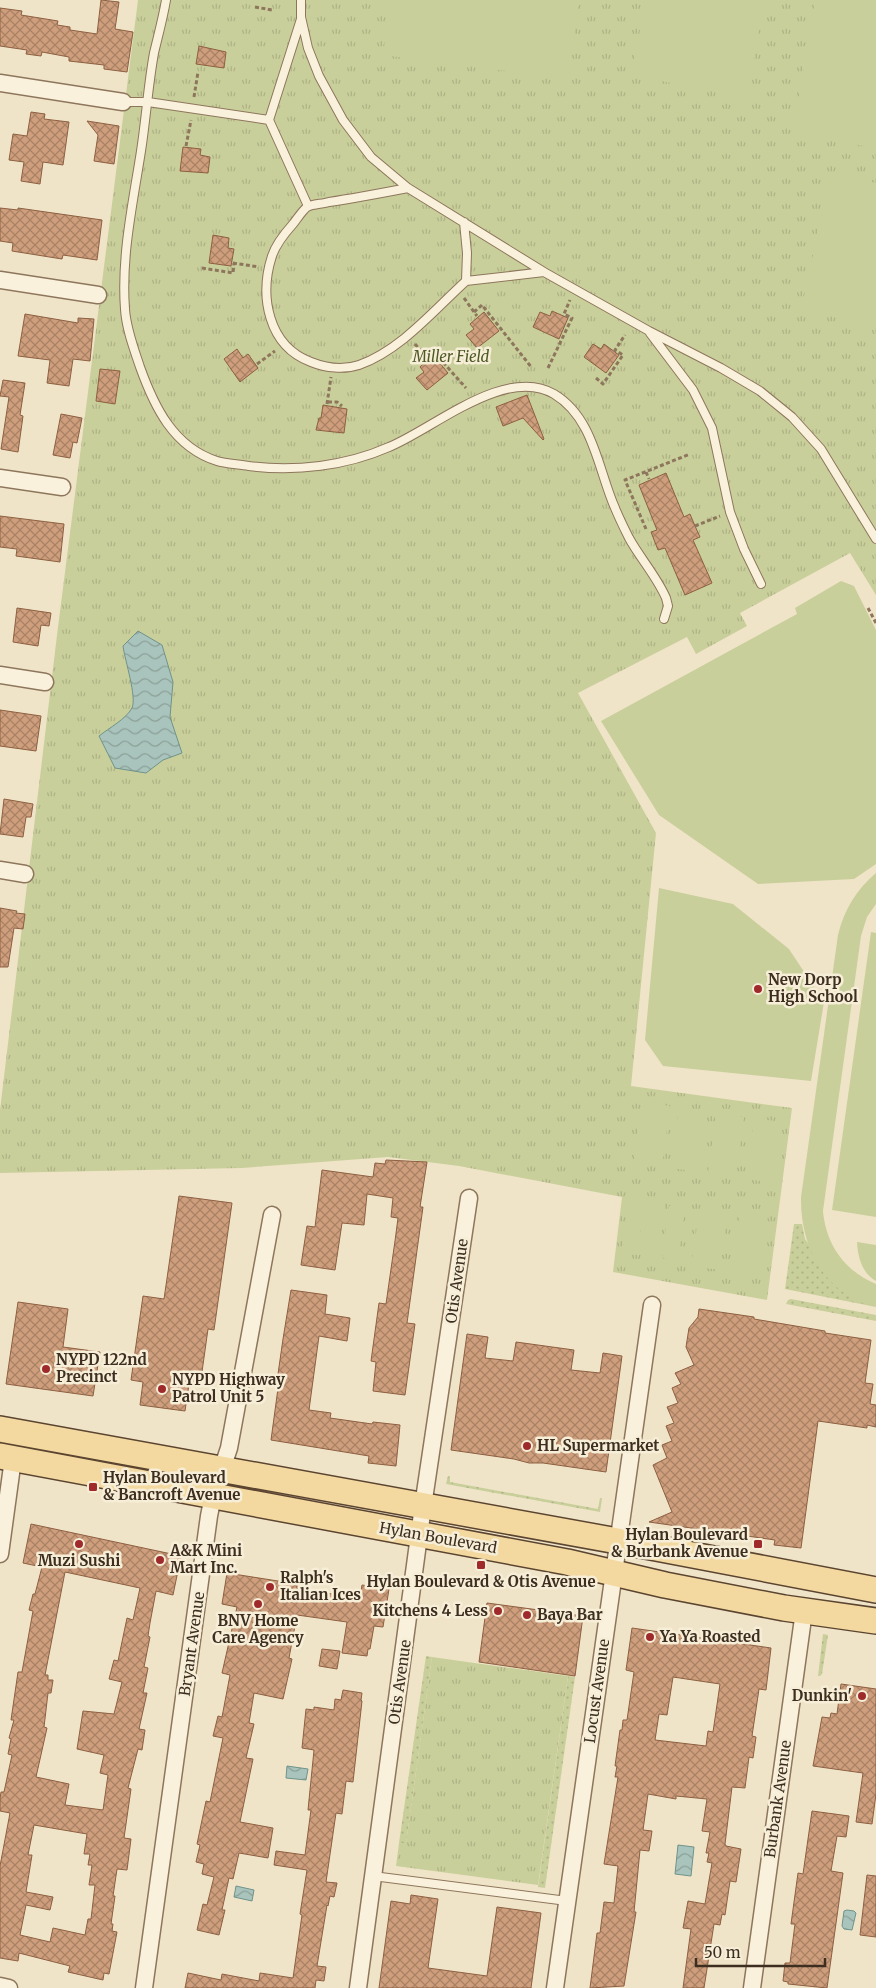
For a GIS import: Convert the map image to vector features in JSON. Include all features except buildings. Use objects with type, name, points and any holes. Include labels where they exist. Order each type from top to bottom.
[{"type":"main road","name":"Hylan Boulevard","points":[[0,1429],[876,1590]]},
{"type":"main road","points":[[98,1474],[101,1447]]},
{"type":"main road","name":"Hylan Boulevard","points":[[7,1457],[419,1535],[665,1585],[804,1611],[876,1620]]},
{"type":"main road","points":[[804,1611],[809,1577]]},
{"type":"street","points":[[0,83],[123,102]]},
{"type":"street","points":[[0,280],[98,295]]},
{"type":"street","points":[[0,478],[62,487]]},
{"type":"street","points":[[0,675],[45,682]]},
{"type":"street","points":[[0,870],[25,874]]},
{"type":"street","name":"Otis Avenue","points":[[358,1988],[423,1506],[469,1198]]},
{"type":"street","name":"Bryant Avenue","points":[[144,1988],[213,1496],[229,1448],[272,1215]]},
{"type":"street","name":"Locust Avenue","points":[[555,1988],[652,1305]]},
{"type":"street","points":[[0,1554],[7,1457]]},
{"type":"street","name":"Burbank Avenue","points":[[752,1988],[804,1611]]},
{"type":"street","points":[[0,1986],[9,1988]]},
{"type":"lane","points":[[166,0],[154,55],[125,251],[125,311],[135,354],[157,410],[176,435],[193,449],[216,461],[261,467],[310,467],[346,461],[388,448],[493,393],[515,387],[528,387],[554,394],[582,422],[593,446],[614,508],[630,539],[666,598],[668,606],[664,619]]},
{"type":"lane","points":[[301,0],[301,17],[308,48],[319,76],[343,120],[371,157],[408,188],[544,272],[760,390],[792,416],[821,449],[876,539]]},
{"type":"lane","points":[[301,17],[269,120],[308,206]]},
{"type":"lane","points":[[123,102],[148,102],[269,120]]},
{"type":"lane","points":[[408,188],[308,206],[280,239],[272,255],[266,288],[271,324],[291,351],[304,360],[322,366],[342,368],[357,366],[371,360],[409,334],[466,281],[544,272]]},
{"type":"lane","points":[[464,222],[467,253],[466,281]]},
{"type":"lane","points":[[649,331],[693,390],[712,428],[730,512],[744,549],[761,584]]},
{"type":"lane","points":[[373,1876],[567,1901]]},
{"type":"path","points":[[255,7],[272,10]]},
{"type":"path","points":[[193,102],[198,72]]},
{"type":"path","points":[[186,146],[191,119]]},
{"type":"path","points":[[202,268],[233,273],[233,263],[254,266]]},
{"type":"path","points":[[462,296],[477,316]]},
{"type":"path","points":[[548,368],[572,318],[564,314],[571,299]]},
{"type":"path","points":[[474,312],[482,306],[532,368]]},
{"type":"path","points":[[596,378],[603,384],[623,355],[615,350],[625,335]]},
{"type":"path","points":[[412,339],[426,357],[432,350],[466,388]]},
{"type":"path","points":[[257,364],[277,349]]},
{"type":"path","points":[[331,375],[327,403],[337,402],[342,406]]},
{"type":"path","points":[[646,529],[625,480],[690,454]]},
{"type":"path","points":[[646,472],[649,479]]},
{"type":"path","points":[[695,526],[724,514]]},
{"type":"path","points":[[868,608],[876,623]]},
{"type":"green space","name":"Miller Field","points":[[138,0],[876,0],[876,595],[850,553],[740,613],[747,626],[696,654],[687,637],[578,693],[656,833],[631,1086],[792,1108],[767,1300],[613,1272],[622,1197],[459,1166],[388,1157],[242,1168],[0,1173],[0,1110],[57,635]]},
{"type":"green space","points":[[390,0],[578,0],[569,79],[383,55]]},
{"type":"green space","points":[[646,0],[765,0],[746,98],[631,75]]},
{"type":"green space","points":[[815,0],[876,0],[876,148],[793,134]]},
{"type":"green space","points":[[831,173],[876,183],[876,326],[801,310]]},
{"type":"green space","points":[[841,581],[854,586],[876,630],[876,864],[854,879],[758,884],[659,815],[601,721],[797,614],[795,608]]},
{"type":"green space","points":[[876,873],[876,904],[867,917],[861,936],[823,1211],[828,1235],[839,1255],[855,1272],[876,1284],[876,1307],[858,1301],[842,1292],[829,1280],[819,1266],[805,1233],[801,1197],[838,935],[852,901],[862,886]]},
{"type":"green space","points":[[659,888],[733,904],[789,949],[824,1002],[811,1081],[663,1066],[645,1040]]},
{"type":"green space","points":[[871,932],[876,933],[876,1217],[832,1210]]},
{"type":"green space","points":[[642,1102],[670,1106],[662,1167],[634,1162]]},
{"type":"green space","points":[[679,1107],[707,1111],[699,1172],[670,1168]]},
{"type":"green space","points":[[716,1113],[744,1117],[736,1177],[708,1173]]},
{"type":"green space","points":[[754,1118],[782,1122],[774,1183],[746,1179]]},
{"type":"green space","points":[[629,1200],[644,1202],[637,1255],[622,1253]]},
{"type":"green space","points":[[649,1203],[665,1205],[658,1258],[642,1256]]},
{"type":"green space","points":[[669,1206],[685,1208],[678,1261],[662,1258]]},
{"type":"green space","points":[[700,1206],[728,1210],[720,1270],[691,1266]]},
{"type":"green space","points":[[740,1211],[768,1215],[760,1276],[731,1272]]},
{"type":"green space","points":[[794,1224],[802,1224],[805,1239],[849,1295],[876,1307],[785,1289]]},
{"type":"green space","points":[[857,1242],[876,1245],[876,1281],[864,1269],[858,1254]]},
{"type":"green space","points":[[791,1299],[876,1315],[876,1321],[786,1304]]},
{"type":"green space","points":[[448,1476],[450,1476],[450,1482],[598,1509],[600,1498],[602,1498],[600,1512],[446,1484]]},
{"type":"green space","points":[[823,1634],[828,1635],[822,1674],[818,1676]]},
{"type":"green space","points":[[426,1656],[432,1657],[406,1844],[399,1843]]},
{"type":"green space","points":[[432,1657],[568,1676],[538,1885],[396,1866],[399,1843],[406,1843]]},
{"type":"green space","points":[[568,1676],[575,1677],[545,1888],[538,1887]]},
{"type":"water","points":[[138,631],[162,645],[173,682],[170,717],[182,753],[163,760],[146,773],[115,768],[99,736],[122,720],[132,708],[132,688],[123,646]]},
{"type":"water","points":[[287,1766],[308,1769],[306,1780],[286,1778]]},
{"type":"water","points":[[678,1845],[694,1847],[691,1876],[675,1874]]},
{"type":"water","points":[[236,1886],[254,1890],[252,1901],[234,1897]]},
{"type":"water","points":[[844,1911],[856,1913],[852,1930],[844,1929],[842,1926]]},
{"type":"place","name":"New Dorp High School","points":[[758,989]]},
{"type":"place","name":"NYPD 122nd Precinct","points":[[46,1369]]},
{"type":"place","name":"NYPD Highway Patrol Unit 5","points":[[162,1389]]},
{"type":"place","name":"HL Supermarket","points":[[527,1446]]},
{"type":"place","name":"Hylan Boulevard & Bancroft Avenue","points":[[93,1487]]},
{"type":"place","name":"Muzi Sushi","points":[[79,1544]]},
{"type":"place","name":"Hylan Boulevard & Burbank Avenue","points":[[758,1544]]},
{"type":"place","name":"A&K Mini Mart Inc.","points":[[160,1560]]},
{"type":"place","name":"Hylan Boulevard & Otis Avenue","points":[[481,1565]]},
{"type":"place","name":"Ralph's Italian Ices","points":[[270,1587]]},
{"type":"place","name":"BNV Home Care Agency","points":[[258,1604]]},
{"type":"place","name":"Kitchens 4 Less","points":[[498,1611]]},
{"type":"place","name":"Baya Bar","points":[[527,1615]]},
{"type":"place","name":"Ya Ya Roasted","points":[[650,1637]]},
{"type":"place","name":"Dunkin'","points":[[862,1696]]}]
